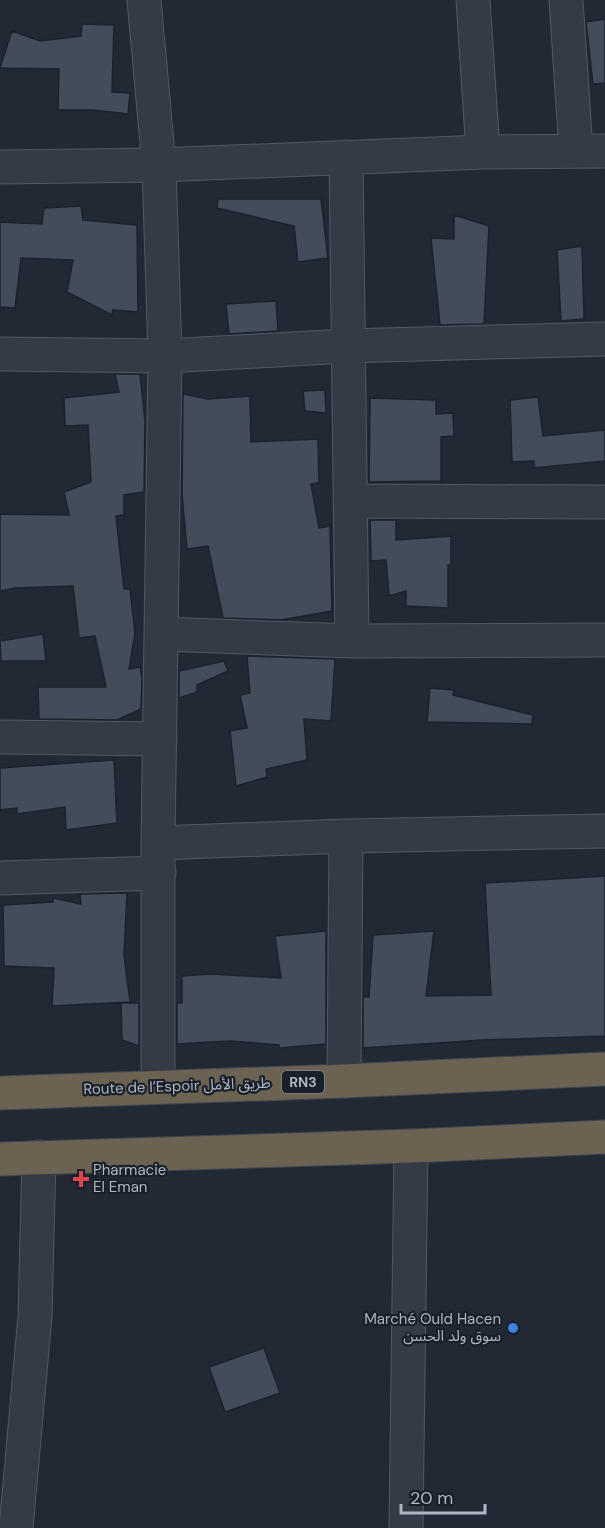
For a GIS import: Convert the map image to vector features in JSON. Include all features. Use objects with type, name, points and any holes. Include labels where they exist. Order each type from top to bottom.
[{"type":"highway","name":"Route de l’Espoir طريق الأمل","points":[[0,1093],[605,1069]]},
{"type":"highway","points":[[0,1159],[411,1146],[605,1137]]},
{"type":"street","points":[[144,0],[159,165],[165,356],[158,1087]]},
{"type":"street","points":[[473,0],[483,152]]},
{"type":"street","points":[[0,166],[159,165],[483,152],[591,151],[566,0]]},
{"type":"street","points":[[346,157],[352,642]]},
{"type":"street","points":[[0,354],[165,356],[347,346],[605,339]]},
{"type":"street","points":[[351,501],[605,502]]},
{"type":"street","points":[[162,634],[352,642],[605,640]]},
{"type":"street","points":[[0,737],[160,739]]},
{"type":"street","points":[[0,878],[346,836],[605,831]]},
{"type":"street","points":[[344,1081],[346,836]]},
{"type":"street","points":[[406,1528],[411,1146]]},
{"type":"street","points":[[16,1528],[35,1316],[39,1157]]},
{"type":"building","points":[[605,19],[605,83],[593,84],[586,22]]},
{"type":"building","points":[[82,24],[114,25],[112,92],[130,93],[128,114],[93,110],[58,110],[59,69],[0,68],[12,31],[40,41],[81,36]]},
{"type":"building","points":[[218,199],[321,199],[328,258],[298,262],[294,226],[217,208]]},
{"type":"building","points":[[81,206],[83,220],[137,225],[138,312],[113,310],[112,315],[67,292],[73,260],[21,258],[15,308],[0,307],[0,222],[42,224],[44,208]]},
{"type":"building","points":[[454,215],[489,226],[484,324],[440,325],[431,238],[454,239]]},
{"type":"building","points":[[582,246],[584,319],[561,321],[557,250]]},
{"type":"building","points":[[276,301],[278,331],[229,334],[226,304]]},
{"type":"building","points":[[115,374],[140,374],[145,421],[144,492],[124,495],[124,515],[116,516],[124,589],[130,589],[135,633],[129,669],[140,667],[141,709],[117,720],[39,719],[38,687],[106,687],[95,636],[79,638],[73,586],[15,588],[0,591],[0,514],[69,515],[64,492],[91,482],[88,425],[65,426],[64,398],[119,392]]},
{"type":"building","points":[[325,390],[326,413],[305,411],[303,391]]},
{"type":"building","points":[[183,394],[208,399],[250,396],[251,442],[318,439],[319,483],[311,484],[319,528],[330,526],[332,611],[281,620],[223,618],[208,546],[187,549],[182,494]]},
{"type":"building","points":[[538,397],[543,436],[605,430],[605,461],[534,468],[534,461],[512,462],[510,400]]},
{"type":"building","points":[[370,398],[436,400],[436,414],[453,413],[454,436],[441,437],[441,481],[369,482]]},
{"type":"building","points":[[370,520],[396,520],[396,540],[451,536],[448,608],[406,606],[406,591],[389,596],[386,560],[371,561]]},
{"type":"building","points":[[43,634],[46,661],[1,661],[0,641]]},
{"type":"building","points":[[247,656],[335,659],[331,721],[304,719],[307,760],[266,769],[267,777],[236,786],[230,731],[247,728],[240,695],[250,693]]},
{"type":"building","points":[[224,661],[228,671],[197,685],[197,692],[179,698],[179,671]]},
{"type":"building","points":[[430,688],[454,690],[453,695],[533,715],[532,724],[427,722]]},
{"type":"building","points":[[114,760],[117,823],[66,830],[65,807],[17,814],[17,808],[0,810],[0,768]]},
{"type":"building","points":[[605,876],[605,1036],[482,1040],[363,1048],[363,997],[369,997],[373,935],[434,931],[426,996],[491,995],[485,883]]},
{"type":"building","points":[[127,893],[124,955],[130,1002],[52,1006],[54,968],[4,966],[3,905],[53,902],[53,898],[81,904],[80,894]]},
{"type":"building","points":[[326,931],[326,1044],[279,1048],[279,1045],[230,1041],[177,1044],[177,1003],[182,1003],[182,976],[210,974],[281,978],[275,936]]},
{"type":"building","points":[[121,1003],[139,1003],[139,1046],[122,1040]]},
{"type":"building","points":[[264,1348],[280,1393],[225,1412],[209,1367]]},
{"type":"place","name":"Pharmacie El Eman","points":[[81,1179]]},
{"type":"place","name":"Marché Ould Hacen سوق ولد الحسن","points":[[513,1328]]}]
